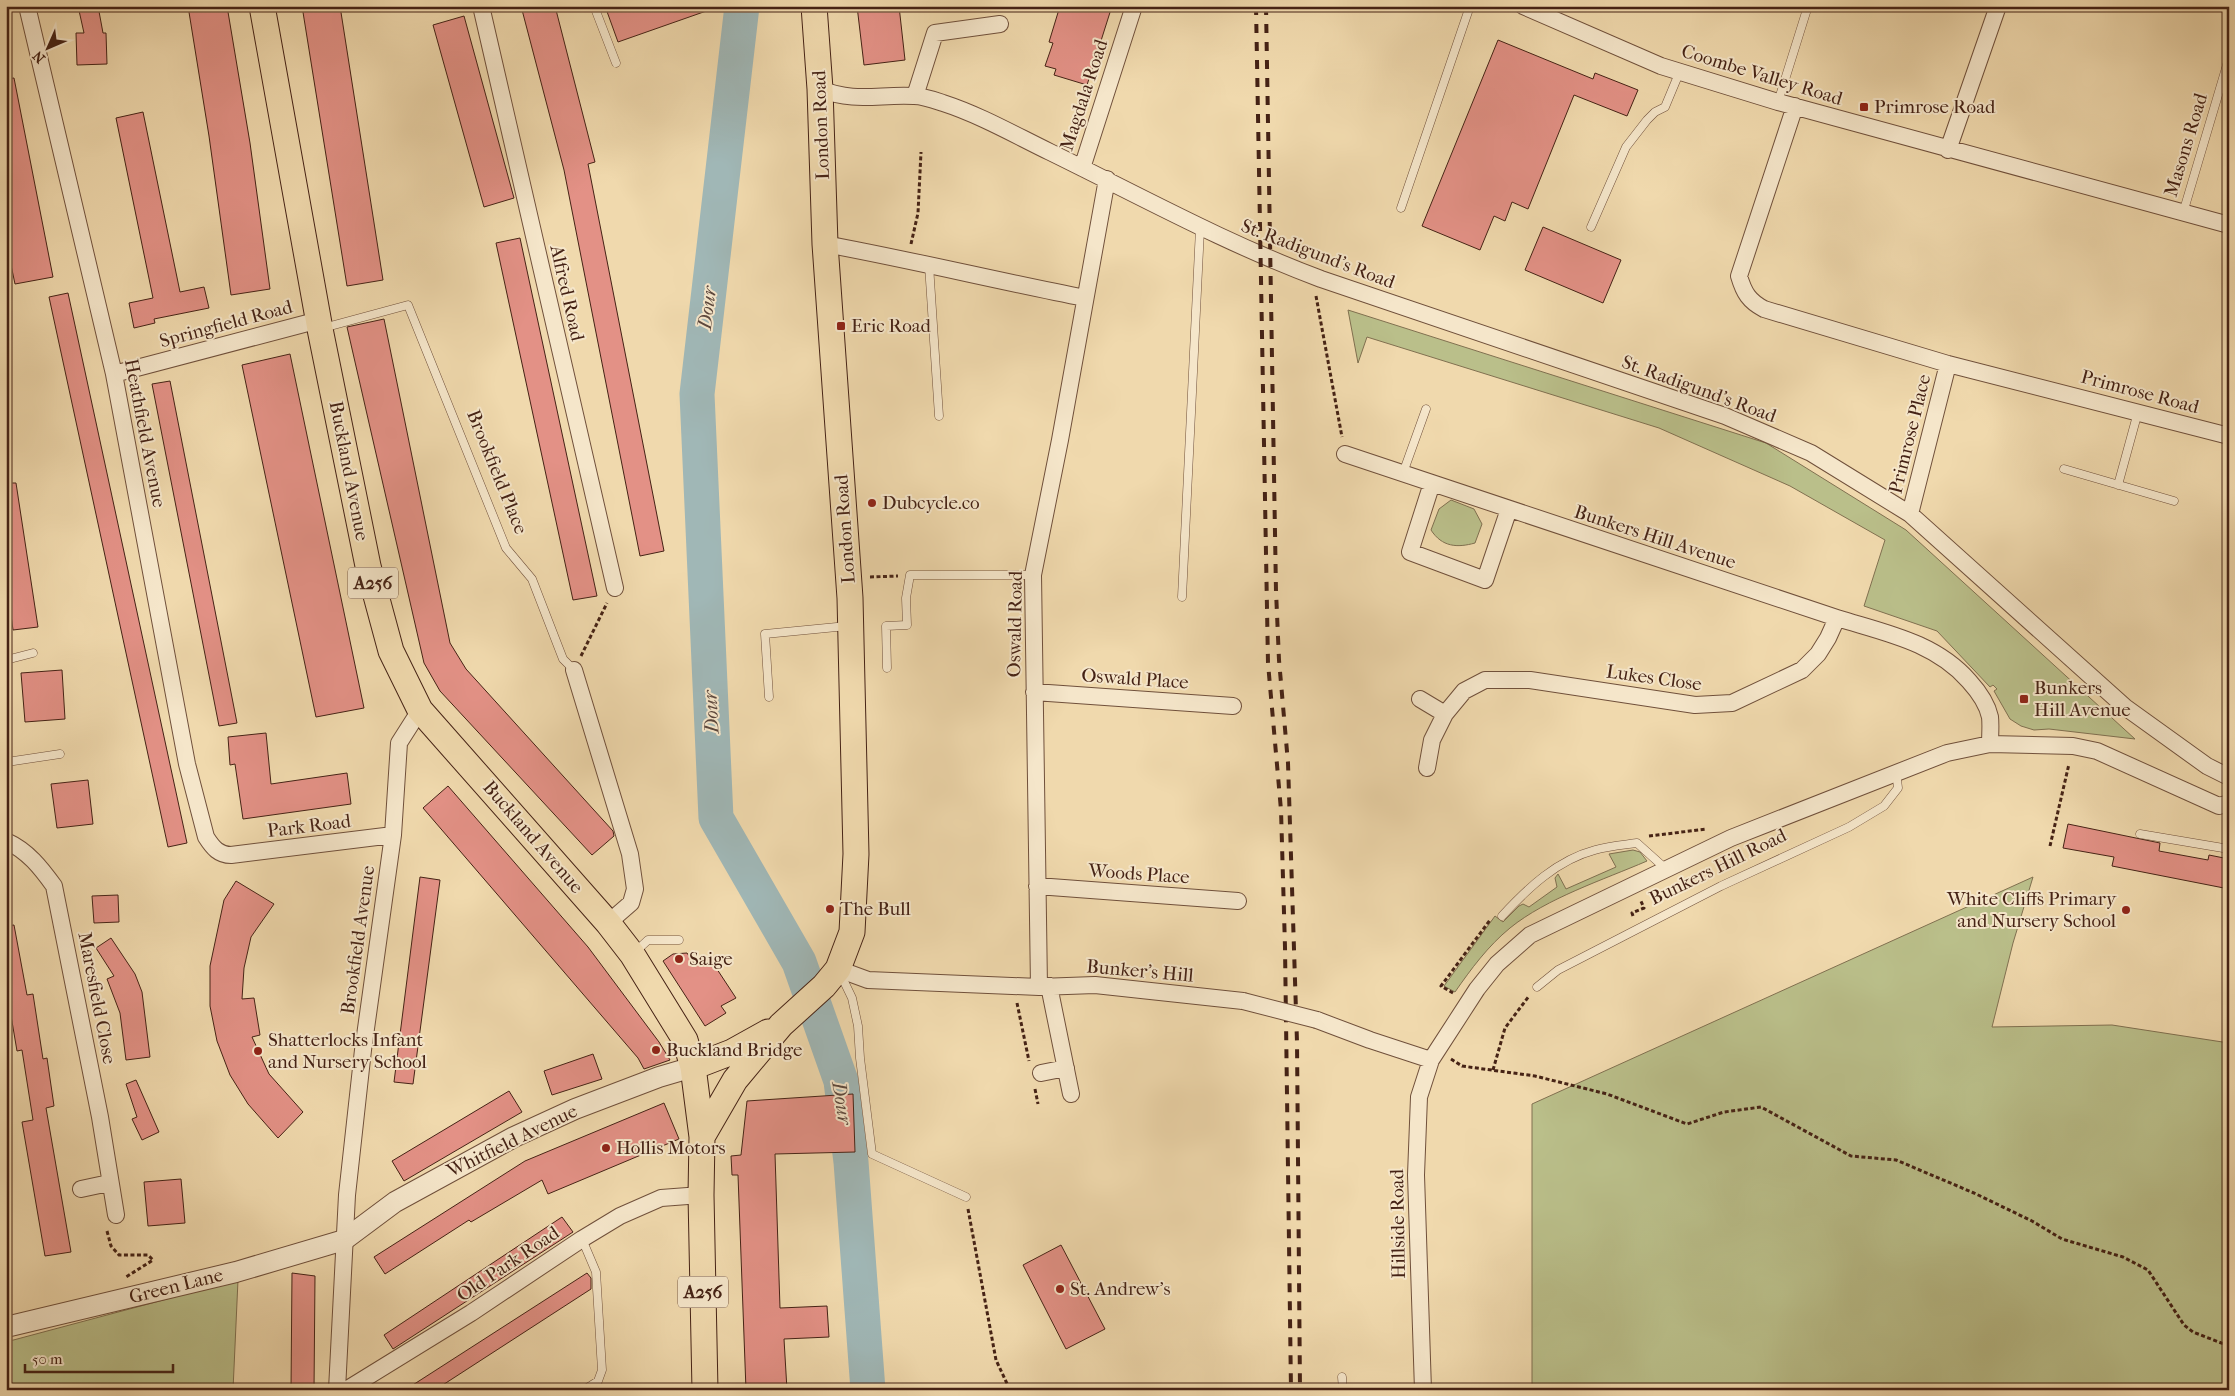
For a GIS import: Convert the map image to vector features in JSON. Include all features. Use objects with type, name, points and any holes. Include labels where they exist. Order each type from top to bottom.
[{"type":"main road","name":"Buckland Avenue","points":[[262,6],[320,324],[368,566],[392,651],[420,710],[608,923],[632,954],[685,1040],[693,1067],[702,1137]]},
{"type":"main road","name":"London Road","points":[[702,1137],[735,1080],[781,1025],[831,977],[852,932],[856,854],[851,626],[825,244],[820,89],[814,6]]},
{"type":"main road","name":"London Road","points":[[693,1067],[732,1052],[781,1025]]},
{"type":"main road","name":"A256","points":[[702,1137],[701,1195],[705,1390]]},
{"type":"street","name":"Heathfield Avenue","points":[[27,6],[114,374],[187,764],[206,837],[222,855],[231,856]]},
{"type":"street","name":"Alfred Road","points":[[481,6],[615,588]]},
{"type":"street","name":"Magdala Road","points":[[1082,168],[1134,6]]},
{"type":"street","name":"Coombe Valley Road","points":[[1523,6],[1661,66],[1778,102],[1948,150],[2229,226]]},
{"type":"street","points":[[1948,150],[1998,6]]},
{"type":"street","points":[[915,96],[935,33],[1000,24]]},
{"type":"street","name":"St. Radigund's Road","points":[[820,89],[849,98],[915,96],[943,103],[972,114],[1107,179],[1200,229],[1255,254],[1322,279],[1725,416],[1811,453],[1910,514],[2126,707],[2207,766],[2229,777]]},
{"type":"street","name":"Primrose Road","points":[[1796,106],[1739,276],[1743,290],[1750,301],[1764,309],[1948,364],[2229,436]]},
{"type":"street","name":"Oswald Road","points":[[1071,1094],[1066,1068],[1044,987],[1038,886],[1033,575],[1060,440],[1107,179]]},
{"type":"street","points":[[825,244],[908,259],[929,266],[1085,298]]},
{"type":"street","name":"Springfield Road","points":[[114,374],[320,324]]},
{"type":"street","name":"Primrose Place","points":[[1910,514],[1948,364]]},
{"type":"street","name":"Bunkers Hill Avenue","points":[[1345,454],[1837,618],[1912,641],[1939,655],[1962,673],[1981,694],[1990,718],[1990,744]]},
{"type":"street","points":[[1432,483],[1410,552],[1485,580],[1510,509]]},
{"type":"street","name":"Lukes Close","points":[[1427,768],[1432,740],[1445,714],[1464,691],[1485,680],[1530,680],[1695,705],[1732,703],[1802,670],[1818,654],[1837,618]]},
{"type":"street","name":"Brookfield Place","points":[[574,670],[630,854],[635,889],[630,903],[608,923]]},
{"type":"street","name":"Oswald Place","points":[[1034,692],[1233,706]]},
{"type":"street","points":[[1420,699],[1445,714]]},
{"type":"street","name":"Brookfield Avenue","points":[[337,1390],[347,1195],[363,1050],[393,835],[399,743],[420,710]]},
{"type":"street","name":"Bunkers Hill Road","points":[[1434,1055],[1477,989],[1497,964],[1530,935],[1731,838],[1896,771],[1947,753],[1990,744],[2073,746],[2097,751],[2220,806],[2229,803]]},
{"type":"street","name":"Park Road","points":[[231,856],[393,835]]},
{"type":"street","name":"Maresfield Close","points":[[6,842],[14,845],[38,863],[54,886],[100,1117],[109,1183],[116,1215]]},
{"type":"street","name":"Woods Place","points":[[1038,886],[1238,901]]},
{"type":"street","name":"Bunker's Hill","points":[[831,977],[1044,987],[1095,985],[1243,1001],[1317,1020],[1370,1040],[1434,1055]]},
{"type":"street","name":"Hillside Road","points":[[1423,1390],[1416,1175],[1419,1098],[1434,1055]]},
{"type":"street","name":"Whitfield Avenue","points":[[344,1240],[395,1202],[514,1138],[574,1109],[659,1077],[693,1067]]},
{"type":"street","points":[[1035,1074],[1066,1068]]},
{"type":"street","points":[[81,1189],[109,1183]]},
{"type":"street","name":"Old Park Road","points":[[346,1390],[471,1313],[620,1216],[661,1198],[701,1195]]},
{"type":"street","name":"Green Lane","points":[[6,1327],[236,1272],[344,1240]]},
{"type":"lane","points":[[594,6],[616,63]]},
{"type":"lane","points":[[1401,208],[1470,6]]},
{"type":"lane","points":[[1778,102],[1808,6]]},
{"type":"lane","name":"Masons Road","points":[[2183,213],[2229,58]]},
{"type":"lane","points":[[1591,227],[1626,147],[1647,120],[1655,112],[1665,107],[1680,71]]},
{"type":"lane","points":[[1182,597],[1200,229]]},
{"type":"lane","points":[[929,266],[939,416]]},
{"type":"lane","name":"Brookfield Place","points":[[320,324],[408,305],[506,548],[532,579],[563,658],[574,670]]},
{"type":"lane","points":[[1402,473],[1426,408]]},
{"type":"lane","points":[[2118,485],[2138,412]]},
{"type":"lane","points":[[2064,469],[2174,501]]},
{"type":"lane","points":[[887,668],[886,626],[907,625],[906,598],[910,575],[1033,575]]},
{"type":"lane","points":[[769,697],[765,634],[851,626]]},
{"type":"lane","points":[[6,660],[33,653]]},
{"type":"lane","points":[[6,755],[8,762],[60,754]]},
{"type":"lane","name":"Bunkers Hill Road","points":[[1537,987],[1558,970],[1721,886],[1849,827],[1884,806],[1898,788],[1896,771]]},
{"type":"lane","points":[[2140,834],[2229,850]]},
{"type":"lane","points":[[1502,916],[1549,871],[1595,850],[1637,842]]},
{"type":"lane","name":"Bunkers Hill Road","points":[[1637,842],[1666,869]]},
{"type":"lane","points":[[632,954],[648,940],[680,940]]},
{"type":"lane","points":[[831,977],[852,998],[858,1026],[872,1154],[966,1197]]},
{"type":"lane","points":[[582,1239],[596,1272],[602,1370],[598,1381],[584,1390]]},
{"type":"lane","points":[[1342,1377],[1343,1390]]},
{"type":"path","points":[[908,259],[918,213],[921,152]]},
{"type":"path","points":[[1315,299],[1345,454]]},
{"type":"path","points":[[849,579],[910,575]]},
{"type":"path","points":[[574,670],[615,588]]},
{"type":"path","points":[[2050,846],[2073,746]]},
{"type":"path","points":[[1637,842],[1646,837],[1688,830],[1719,828],[1731,838]]},
{"type":"path","points":[[1633,885],[1644,908],[1632,913],[1640,928]]},
{"type":"path","points":[[1441,986],[1496,912],[1502,916]]},
{"type":"path","points":[[1013,986],[1035,1074],[1038,1104]]},
{"type":"path","points":[[1493,1070],[1505,1028],[1537,987]]},
{"type":"path","points":[[1434,1055],[1462,1066],[1535,1076],[1608,1094],[1687,1124],[1724,1112],[1761,1107],[1851,1156],[1896,1160],[1974,1193],[2032,1221],[2062,1239],[2123,1257],[2148,1270],[2184,1325],[2193,1332],[2229,1346]]},
{"type":"path","points":[[966,1197],[996,1360],[1010,1390]]},
{"type":"path","points":[[116,1215],[107,1229],[111,1246],[119,1255],[148,1255],[153,1260],[128,1274],[122,1281],[125,1299]]},
{"type":"green space","points":[[1348,310],[1766,443],[1906,530],[2135,739],[2049,729],[2034,730],[2021,726],[2010,719],[1994,691],[1997,689],[1993,685],[1990,687],[1937,631],[1864,606],[1885,540],[1790,486],[1659,428],[1367,337],[1358,363]]},
{"type":"green space","points":[[1451,500],[1474,509],[1482,524],[1475,543],[1450,545],[1440,540],[1431,530],[1439,509]]},
{"type":"green space","points":[[1633,850],[1640,852],[1647,861],[1576,890],[1525,917],[1510,928],[1487,950],[1455,992],[1444,986],[1495,916],[1503,922],[1519,906],[1523,904],[1529,907],[1557,887],[1555,878],[1558,874],[1566,889],[1616,867],[1609,854]]},
{"type":"green space","points":[[2033,877],[2013,943],[1992,1027],[2112,1025],[2229,1043],[2229,1390],[1532,1390],[1532,1104]]},
{"type":"green space","points":[[238,1280],[233,1390],[6,1390],[6,1342]]},
{"type":"building","points":[[78,6],[98,6],[103,33],[106,33],[107,64],[77,65],[76,33],[84,33]]},
{"type":"building","points":[[188,6],[227,6],[250,143],[270,289],[231,295],[209,136]]},
{"type":"building","points":[[302,6],[340,6],[383,280],[347,286]]},
{"type":"building","points":[[521,6],[555,6],[595,162],[588,164],[664,551],[640,556],[564,170]]},
{"type":"building","points":[[605,6],[712,6],[712,9],[618,42]]},
{"type":"building","points":[[857,6],[899,6],[905,60],[864,65]]},
{"type":"building","points":[[1060,6],[1112,6],[1087,85],[1054,75],[1056,69],[1045,66],[1053,43],[1049,42]]},
{"type":"building","points":[[464,16],[514,198],[484,207],[433,25]]},
{"type":"building","points":[[1498,40],[1593,79],[1595,73],[1638,90],[1627,116],[1574,95],[1528,209],[1512,202],[1505,221],[1494,216],[1480,250],[1422,226]]},
{"type":"building","points":[[14,78],[53,277],[15,284],[6,241],[6,79]]},
{"type":"building","points":[[143,112],[180,292],[204,287],[209,308],[154,319],[155,323],[134,328],[129,303],[153,298],[116,118]]},
{"type":"building","points":[[1543,227],[1621,260],[1603,303],[1525,270]]},
{"type":"building","points":[[520,238],[597,596],[573,600],[496,243]]},
{"type":"building","points":[[68,293],[187,843],[168,847],[49,297]]},
{"type":"building","points":[[384,319],[450,643],[466,669],[613,831],[614,836],[592,855],[440,691],[424,663],[347,327]]},
{"type":"building","points":[[290,354],[364,708],[316,717],[242,365]]},
{"type":"building","points":[[170,381],[237,723],[219,726],[152,384]]},
{"type":"building","points":[[6,483],[16,483],[38,627],[13,630],[6,577]]},
{"type":"building","points":[[62,670],[65,719],[25,722],[21,673]]},
{"type":"building","points":[[266,733],[271,784],[347,773],[351,804],[243,819],[235,764],[230,765],[228,737]]},
{"type":"building","points":[[88,780],[93,824],[57,828],[51,784]]},
{"type":"building","points":[[448,786],[588,947],[659,1042],[670,1060],[644,1069],[638,1058],[423,808]]},
{"type":"building","points":[[2068,824],[2160,843],[2159,851],[2208,860],[2209,855],[2229,859],[2229,889],[2112,866],[2114,857],[2063,848]]},
{"type":"building","points":[[420,877],[440,880],[413,1084],[394,1082]]},
{"type":"building","points":[[236,881],[274,904],[251,937],[244,968],[242,999],[254,998],[260,1035],[252,1037],[269,1074],[303,1112],[278,1138],[248,1104],[230,1075],[217,1041],[210,1006],[210,966],[224,900]]},
{"type":"building","points":[[118,895],[119,922],[94,923],[92,896]]},
{"type":"building","points":[[14,925],[27,995],[33,994],[43,1059],[47,1058],[54,1106],[46,1108],[71,1252],[45,1256],[22,1122],[33,1120],[22,1050],[17,1051],[6,986],[6,926]]},
{"type":"building","points":[[111,938],[135,974],[142,992],[150,1057],[126,1060],[120,1013],[107,979],[114,976],[96,948]]},
{"type":"building","points":[[687,953],[696,966],[709,957],[736,998],[721,1006],[726,1013],[705,1026],[663,961],[673,954]]},
{"type":"building","points":[[593,1054],[602,1079],[552,1095],[544,1071]]},
{"type":"building","points":[[136,1080],[159,1132],[142,1140],[132,1119],[137,1117],[126,1084]]},
{"type":"building","points":[[509,1091],[522,1112],[404,1181],[392,1161]]},
{"type":"building","points":[[853,1094],[855,1152],[775,1154],[780,1308],[827,1306],[829,1337],[784,1339],[787,1390],[746,1390],[738,1175],[732,1175],[731,1156],[741,1155],[747,1101]]},
{"type":"building","points":[[664,1103],[679,1139],[548,1194],[542,1180],[471,1222],[469,1220],[385,1274],[374,1257],[525,1161]]},
{"type":"building","points":[[181,1179],[185,1223],[148,1226],[144,1182]]},
{"type":"building","points":[[562,1217],[573,1232],[393,1349],[384,1335]]},
{"type":"building","name":"St. Andrew's","points":[[1061,1245],[1105,1329],[1066,1349],[1023,1265]]},
{"type":"building","points":[[292,1273],[315,1276],[314,1390],[291,1390]]},
{"type":"building","points":[[587,1273],[591,1278],[591,1289],[435,1390],[405,1390]]},
{"type":"waterway","name":"Dour","points":[[742,6],[697,394],[716,818],[799,962],[841,1081],[851,1162],[868,1390]]},
{"type":"railway","points":[[1256,6],[1268,663],[1281,810],[1285,947],[1291,1390]]},
{"type":"railway","points":[[1266,6],[1276,591],[1279,660],[1288,763],[1297,1042],[1300,1390]]},
{"type":"place","name":"Primrose Road","points":[[1864,107]]},
{"type":"place","name":"Eric Road","points":[[841,326]]},
{"type":"place","name":"Dubcycle.co","points":[[872,503]]},
{"type":"place","name":"Bunkers Hill Avenue","points":[[2024,699]]},
{"type":"place","name":"The Bull","points":[[830,909]]},
{"type":"place","name":"White Cliffs Primary and Nursery School","points":[[2126,910]]},
{"type":"place","name":"Saige","points":[[679,959]]},
{"type":"place","name":"Buckland Bridge","points":[[656,1050]]},
{"type":"place","name":"Shatterlocks Infant and Nursery School","points":[[258,1051]]},
{"type":"place","name":"Hollis Motors","points":[[606,1148]]},
{"type":"place","name":"St. Andrew's","points":[[1060,1289]]}]
